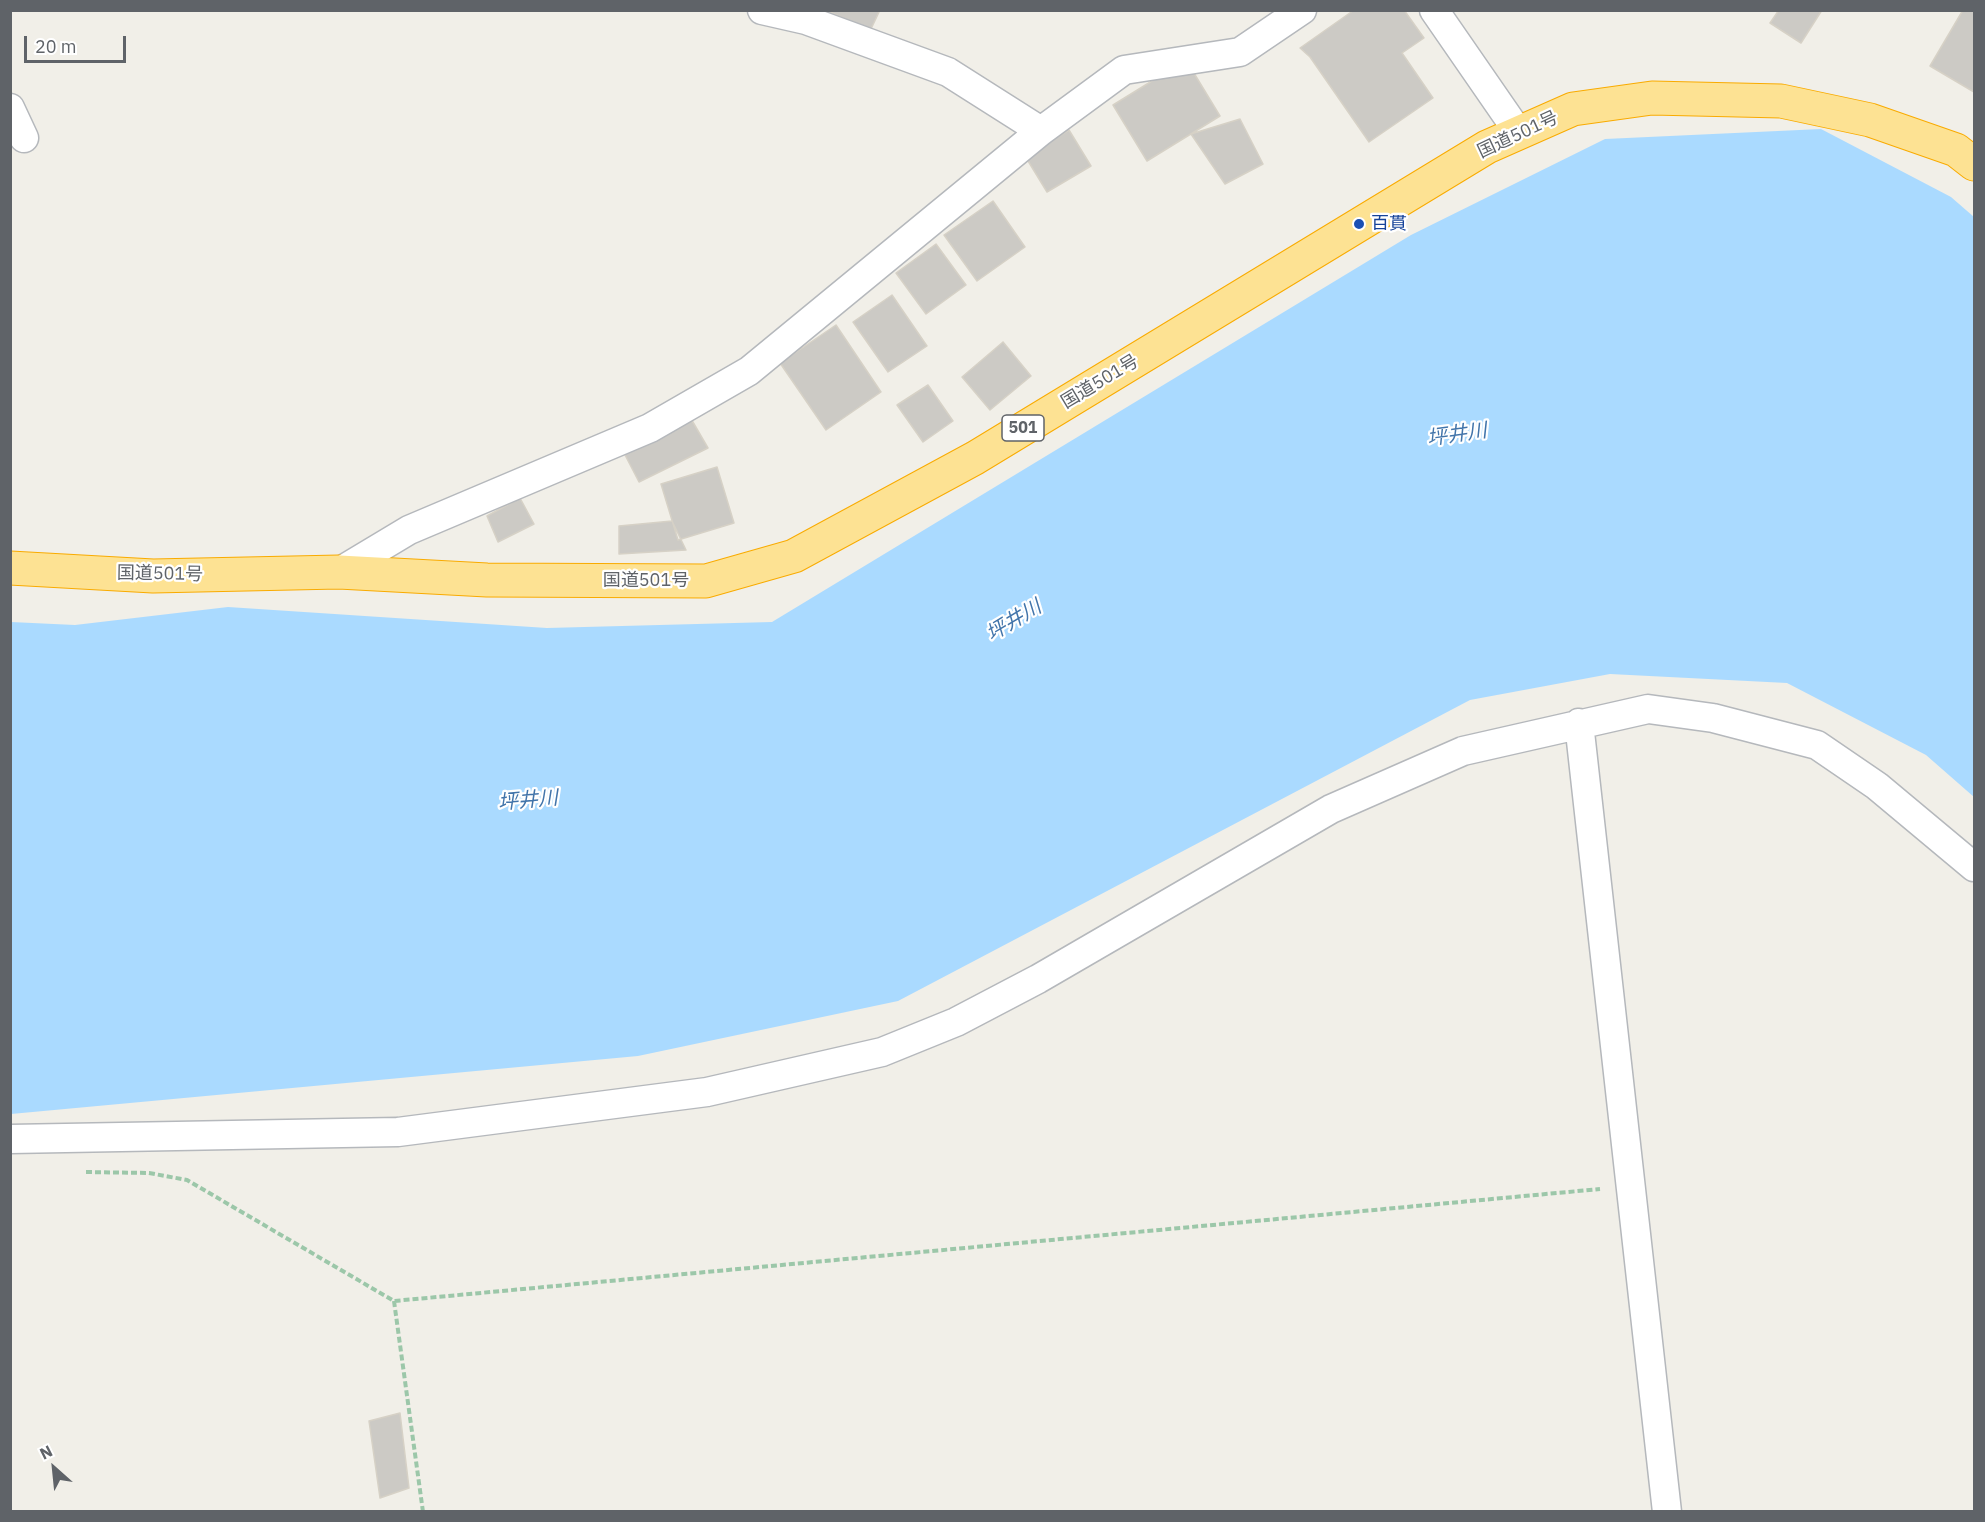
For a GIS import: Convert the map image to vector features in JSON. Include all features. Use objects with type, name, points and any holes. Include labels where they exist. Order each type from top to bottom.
[{"type":"highway","name":"国道501号","points":[[10,568],[153,576],[339,572],[487,580],[706,581],[794,556],[975,458],[1487,147],[1573,109],[1652,98],[1781,101],[1870,120],[1956,150],[1974,164]]},
{"type":"street","points":[[762,10],[806,20],[948,72],[1041,130]]},
{"type":"street","points":[[339,572],[409,530],[650,428],[749,371],[1041,130],[1124,70],[1239,52],[1302,10]]},
{"type":"street","points":[[1434,10],[1519,133]]},
{"type":"street","points":[[10,108],[24,138]]},
{"type":"street","points":[[10,1139],[398,1132],[707,1092],[882,1052],[956,1022],[1038,979],[1331,809],[1463,751],[1648,709],[1713,718],[1817,745],[1877,786],[1974,867]]},
{"type":"street","points":[[1579,723],[1667,1512]]},
{"type":"path","points":[[80,1172],[149,1173],[187,1180],[394,1301],[1631,1186]]},
{"type":"path","points":[[394,1301],[423,1512]]},
{"type":"water","name":"坪井川","points":[[1821,129],[1951,197],[1974,217],[1974,797],[1926,755],[1787,683],[1610,674],[1470,700],[898,1001],[638,1056],[11,1114],[11,622],[75,625],[228,607],[547,628],[772,622],[1411,235],[1605,139]]},
{"type":"building","points":[[826,10],[880,10],[870,31]]},
{"type":"building","points":[[1354,10],[1404,10],[1424,38],[1402,53],[1433,98],[1369,142],[1310,57],[1300,48]]},
{"type":"building","points":[[1779,10],[1822,10],[1801,43],[1770,23]]},
{"type":"building","points":[[1963,10],[1974,10],[1974,92],[1930,66]]},
{"type":"building","points":[[1186,60],[1220,116],[1147,161],[1113,105]]},
{"type":"building","points":[[1240,119],[1263,164],[1225,184],[1191,134]]},
{"type":"building","points":[[1069,130],[1091,166],[1047,192],[1025,156]]},
{"type":"building","points":[[993,201],[1025,247],[977,281],[944,235]]},
{"type":"building","points":[[936,244],[966,285],[926,314],[896,273]]},
{"type":"building","points":[[892,295],[927,346],[888,372],[853,322]]},
{"type":"building","points":[[836,325],[881,392],[826,430],[780,363]]},
{"type":"building","points":[[1003,342],[1031,376],[990,410],[962,377]]},
{"type":"building","points":[[928,385],[953,421],[923,442],[897,405]]},
{"type":"building","points":[[690,417],[708,448],[639,482],[624,453]]},
{"type":"building","points":[[717,467],[734,523],[678,540],[661,484]]},
{"type":"building","points":[[520,498],[534,524],[498,542],[487,516]]},
{"type":"building","points":[[672,521],[686,550],[619,554],[619,526]]},
{"type":"building","points":[[400,1413],[409,1488],[380,1498],[369,1421]]},
{"type":"place","name":"百貫","points":[[1359,224]]}]
